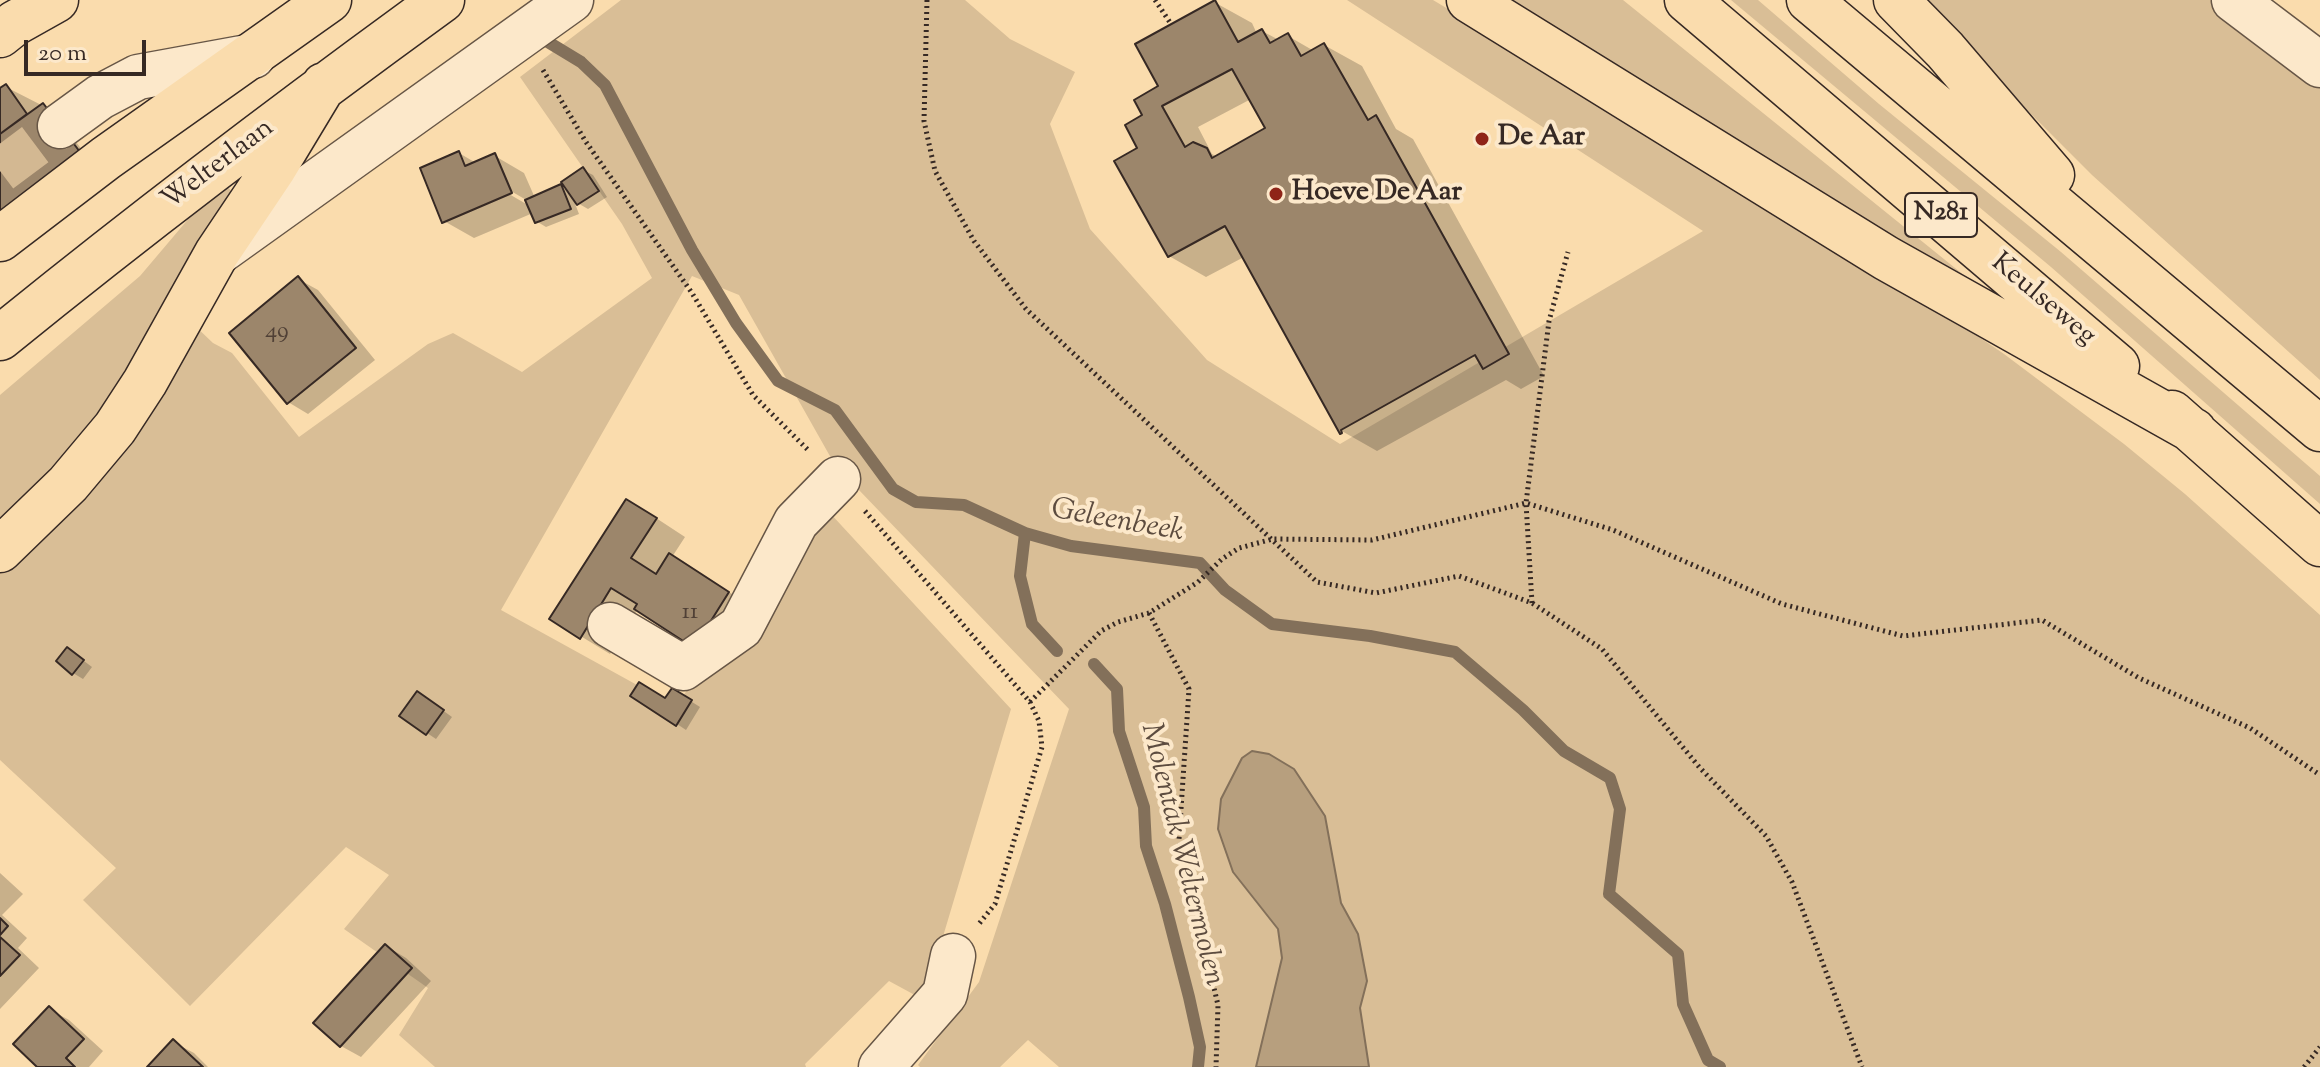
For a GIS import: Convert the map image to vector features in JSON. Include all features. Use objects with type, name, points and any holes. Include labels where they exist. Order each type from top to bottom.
[{"type":"main road","points":[[0,35],[56,0]]},
{"type":"main road","points":[[0,239],[106,158],[329,0]]},
{"type":"main road","name":"Welterlaan","points":[[0,338],[324,85],[442,0]]},
{"type":"main road","name":"N281","points":[[1469,0],[1886,258],[2194,431]]},
{"type":"main road","name":"Keulseweg","points":[[1687,0],[2194,431],[2320,544]]},
{"type":"main road","name":"N281","points":[[1809,0],[2320,429]]},
{"type":"main road","name":"N281","points":[[1896,0],[1945,50],[2134,271]]},
{"type":"main road","points":[[0,550],[68,484],[115,428],[145,382],[217,253],[274,168],[324,85]]},
{"type":"street","points":[[217,253],[571,0]]},
{"type":"street","points":[[2234,0],[2320,65]]},
{"type":"street","points":[[60,126],[100,97],[138,77],[253,56]]},
{"type":"street","points":[[610,625],[683,668],[741,627],[796,522],[838,479]]},
{"type":"street","points":[[881,1067],[945,994],[953,956]]},
{"type":"path","points":[[927,0],[924,121],[935,171],[974,241],[1026,309],[1317,582],[1376,593],[1459,576],[1532,603],[1602,649],[1700,768],[1766,836],[1792,882],[1862,1067]]},
{"type":"path","points":[[1155,0],[1171,24]]},
{"type":"path","points":[[524,34],[586,142],[692,293],[753,395],[838,479],[1030,702],[1039,721],[1042,747],[995,904],[953,956]]},
{"type":"path","points":[[1532,603],[1526,503],[1549,321],[1568,252]]},
{"type":"path","points":[[1030,702],[1101,631],[1118,622],[1149,613],[1198,582],[1239,548],[1273,539],[1372,540],[1526,503],[1613,530],[1782,604],[1903,636],[2042,620],[2139,678],[2250,728],[2320,775]]},
{"type":"path","points":[[1149,613],[1189,689],[1179,839],[1218,1005],[1216,1067]]},
{"type":"path","points":[[2304,1067],[2320,1047]]},
{"type":"shaded area","points":[[621,0],[965,0],[1010,39],[1075,72],[1050,124],[1090,229],[1207,360],[1340,444],[1703,231],[1347,0],[1433,0],[1852,251],[2004,354],[2124,444],[2185,494],[2320,615],[2320,1067],[1369,1067],[1360,1008],[1367,981],[1358,934],[1341,903],[1325,816],[1233,872],[1278,928],[1282,958],[1256,1067],[1059,1067],[1028,1040],[1000,1067],[920,1067],[918,1065],[979,982],[1069,709],[835,465],[739,295],[692,276],[501,610],[677,707],[805,486],[1011,709],[924,1000],[889,981],[805,1064],[806,1067],[435,1067],[399,1035],[428,988],[344,929],[389,875],[346,847],[190,1006],[83,900],[116,868],[0,760],[0,395],[140,276],[201,204],[226,185],[235,195],[171,303],[213,343],[232,353],[299,437],[428,344],[453,333],[522,372],[652,278],[622,224],[520,77]]},
{"type":"shaded area","points":[[1487,0],[1623,0],[2043,339]]},
{"type":"shaded area","points":[[1731,0],[1758,0],[1879,104],[2061,252],[2320,476],[2320,504],[2051,267]]},
{"type":"shaded area","points":[[1917,0],[2210,0],[2320,82],[2320,380],[2092,175]]},
{"type":"shaded area","points":[[1252,751],[1269,754],[1294,769],[1325,816],[1341,903],[1358,934],[1367,981],[1360,1008],[1369,1067],[1256,1067],[1282,958],[1278,929],[1233,872],[1218,829],[1221,799],[1242,758]]},
{"type":"building","name":"Hoeve De Aar","points":[[1215,0],[1238,42],[1262,29],[1270,43],[1288,33],[1301,56],[1324,43],[1368,120],[1376,115],[1509,354],[1483,369],[1475,355],[1341,430],[1340,434],[1225,226],[1168,257],[1114,161],[1137,148],[1125,125],[1142,115],[1134,100],[1158,86],[1135,44]],"holes":[[[1232,69],[1265,128],[1212,158],[1207,148],[1193,142],[1185,147],[1162,106]]]},
{"type":"building","points":[[6,84],[27,114],[0,134],[0,88]]},
{"type":"building","points":[[43,103],[80,152],[0,212],[0,134]]},
{"type":"building","points":[[459,151],[465,166],[495,153],[512,193],[442,223],[420,168]]},
{"type":"building","points":[[583,167],[599,191],[577,205],[561,182]]},
{"type":"building","points":[[561,184],[571,209],[535,223],[525,200]]},
{"type":"building","points":[[298,276],[356,348],[287,404],[229,333]]},
{"type":"building","points":[[626,499],[657,518],[631,558],[656,574],[669,553],[729,592],[694,648],[634,609],[637,604],[611,588],[580,639],[549,619]]},
{"type":"building","points":[[67,647],[84,660],[72,675],[56,661]]},
{"type":"building","points":[[639,682],[665,698],[672,688],[692,700],[676,726],[630,696]]},
{"type":"building","points":[[417,691],[444,710],[426,735],[399,716]]},
{"type":"building","points":[[0,918],[8,926],[0,935]]},
{"type":"building","points":[[0,937],[20,955],[0,976]]},
{"type":"building","points":[[385,944],[412,968],[340,1047],[313,1023]]},
{"type":"building","points":[[49,1006],[84,1039],[66,1058],[75,1067],[37,1067],[13,1044]]},
{"type":"building","points":[[173,1039],[203,1067],[147,1067]]},
{"type":"waterway","name":"Geleenbeek","points":[[548,42],[581,62],[605,85],[692,250],[736,323],[778,381],[835,410],[893,489],[916,502],[964,505],[1025,533],[1071,546],[1200,563],[1225,590],[1272,624],[1370,636],[1455,652],[1523,710],[1564,751],[1610,778],[1620,809],[1609,894],[1678,954],[1683,1004],[1708,1060],[1720,1067]]},
{"type":"waterway","name":"Molentak Weltermolen","points":[[1025,533],[1020,576],[1032,624],[1057,651]]},
{"type":"waterway","name":"Molentak Weltermolen","points":[[1094,664],[1117,689],[1119,731],[1144,807],[1146,846],[1189,997],[1200,1047],[1198,1067]]},
{"type":"tunnel","points":[[0,171],[60,126]]},
{"type":"place","name":"De Aar","points":[[1482,139]]},
{"type":"place","name":"Hoeve De Aar","points":[[1276,194]]}]
